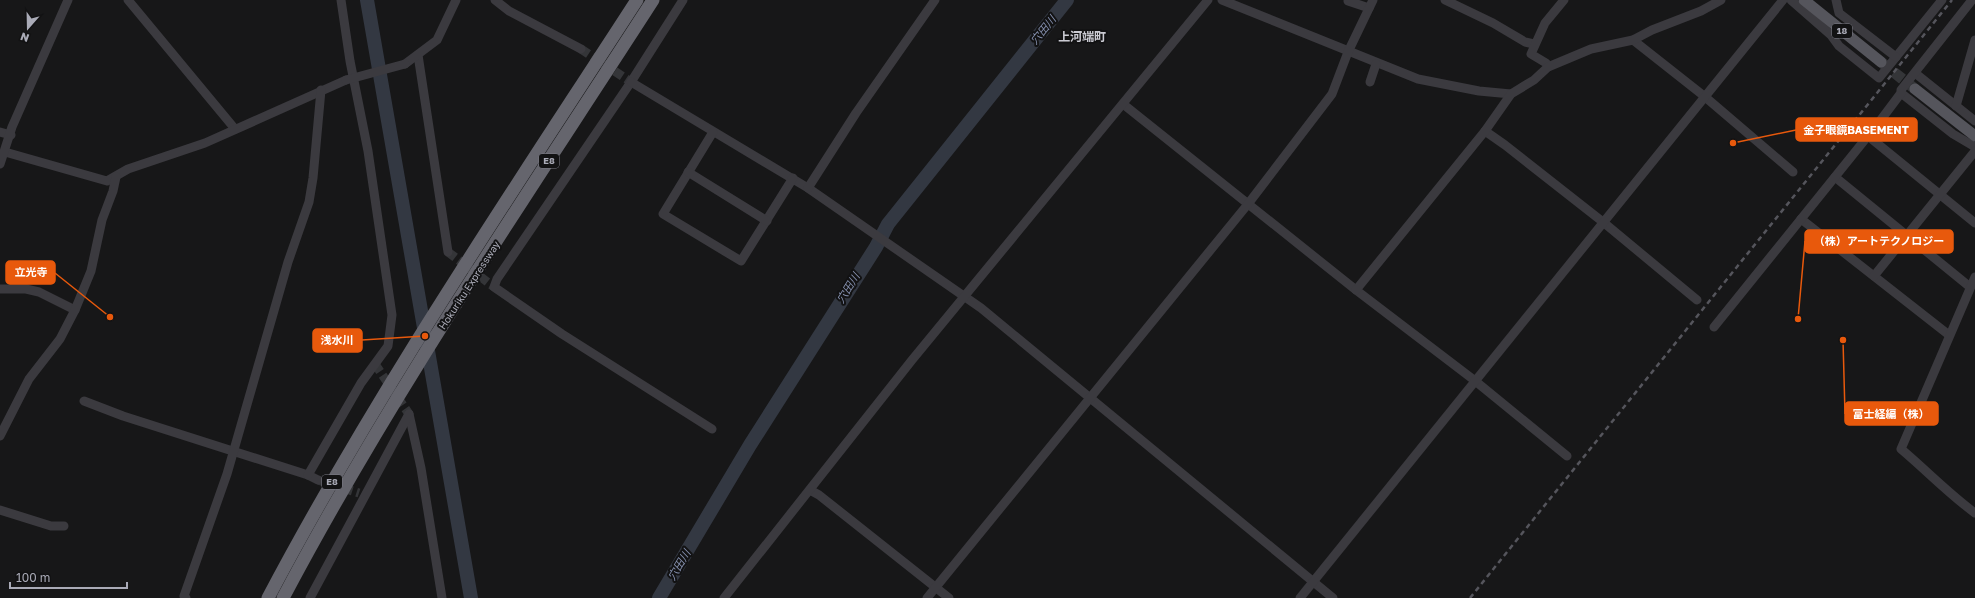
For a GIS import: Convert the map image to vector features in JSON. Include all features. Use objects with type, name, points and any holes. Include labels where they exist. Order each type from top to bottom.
[{"type":"highway","name":"Hokuriku Expressway","points":[[268,598],[336,474],[400,368],[441,302],[637,0]]},
{"type":"highway","name":"Hokuriku Expressway","points":[[283,598],[347,482],[405,385],[653,0]]},
{"type":"main road","name":"18","points":[[1804,0],[1881,62]]},
{"type":"main road","points":[[1915,89],[1975,136]]},
{"type":"street","points":[[0,164],[11,135],[12,127],[68,0]]},
{"type":"street","points":[[128,0],[235,129]]},
{"type":"street","points":[[308,475],[361,383],[388,346],[392,315],[368,151],[350,61],[341,0]]},
{"type":"street","points":[[5,152],[107,181],[128,169],[205,143],[346,80],[405,64],[437,40],[456,0]]},
{"type":"street","points":[[495,0],[509,11],[581,49]]},
{"type":"street","points":[[683,0],[631,82],[502,272],[494,287],[568,337],[712,429]]},
{"type":"street","points":[[808,188],[856,113],[935,0]]},
{"type":"street","points":[[724,598],[964,297],[1208,0]]},
{"type":"street","points":[[1222,0],[1376,64],[1418,79],[1479,91],[1511,94]]},
{"type":"street","points":[[1445,0],[1493,23],[1525,42],[1534,44]]},
{"type":"street","points":[[1548,67],[1546,63],[1531,54],[1534,44],[1545,23],[1564,0]]},
{"type":"street","points":[[1356,290],[1485,131],[1511,94],[1534,80],[1548,67],[1592,49],[1633,40],[1652,30],[1701,11],[1721,0]]},
{"type":"street","points":[[1300,598],[1412,461],[1474,380],[1783,0]]},
{"type":"street","points":[[1791,0],[1831,35],[1839,46],[1879,78],[1942,0]]},
{"type":"street","points":[[1836,0],[1839,13],[1896,57]]},
{"type":"street","points":[[1714,327],[1868,136],[1901,93],[1901,90],[1972,0]]},
{"type":"street","points":[[927,598],[1248,204],[1332,94],[1348,52],[1371,4],[1348,1]]},
{"type":"street","points":[[1633,40],[1704,96],[1794,172]]},
{"type":"street","points":[[1956,106],[1975,40]]},
{"type":"street","points":[[418,54],[448,252]]},
{"type":"street","points":[[1370,82],[1376,64]]},
{"type":"street","points":[[1915,73],[1975,121]]},
{"type":"street","points":[[631,82],[639,88]]},
{"type":"street","points":[[631,82],[713,132],[793,178],[1009,330],[1333,598]]},
{"type":"street","points":[[186,598],[184,596],[233,452],[288,262],[309,202],[313,178],[321,90]]},
{"type":"street","points":[[1901,93],[1953,134],[1975,147]]},
{"type":"street","points":[[1123,104],[1356,290],[1474,380],[1567,456]]},
{"type":"street","points":[[1485,131],[1603,222],[1697,300]]},
{"type":"street","points":[[0,132],[11,135]]},
{"type":"street","points":[[713,132],[663,214],[741,261],[793,178]]},
{"type":"street","points":[[1868,136],[1975,223]]},
{"type":"street","points":[[1874,276],[1975,151]]},
{"type":"street","points":[[688,172],[767,220]]},
{"type":"street","points":[[0,434],[29,379],[60,339],[75,310],[91,271],[102,220],[113,191],[116,176]]},
{"type":"street","points":[[1836,176],[1970,287]]},
{"type":"street","points":[[1801,219],[1949,336]]},
{"type":"street","points":[[1974,509],[1958,500],[1901,449],[1975,277]]},
{"type":"street","points":[[0,290],[26,289],[39,292],[75,310]]},
{"type":"street","points":[[84,401],[123,416],[308,475],[318,480]]},
{"type":"street","points":[[310,598],[362,494],[410,414],[421,468],[442,598]]},
{"type":"street","points":[[810,490],[850,519],[949,598]]},
{"type":"street","points":[[0,510],[51,526],[64,526]]},
{"type":"waterway","points":[[367,0],[471,598]]},
{"type":"waterway","name":"穴田川","points":[[659,598],[750,445],[876,247],[888,224],[1067,0]]},
{"type":"tunnel","points":[[581,49],[637,86]]},
{"type":"tunnel","points":[[1881,62],[1915,89]]},
{"type":"tunnel","points":[[448,252],[494,287]]},
{"type":"tunnel","points":[[375,364],[409,414]]},
{"type":"tunnel","points":[[318,480],[359,493]]},
{"type":"railway","points":[[1470,598],[1952,0]]},
{"type":"place","name":"金子眼鏡BASEMENT","points":[[1733,143]]},
{"type":"place","name":"立光寺","points":[[110,317]]},
{"type":"place","name":"（株）アートテクノロジー","points":[[1798,319]]},
{"type":"place","name":"浅水川","points":[[425,336]]},
{"type":"place","name":"冨士経編（株）","points":[[1843,340]]},
{"type":"district","name":"上河端町","points":[[1082,37]]}]
